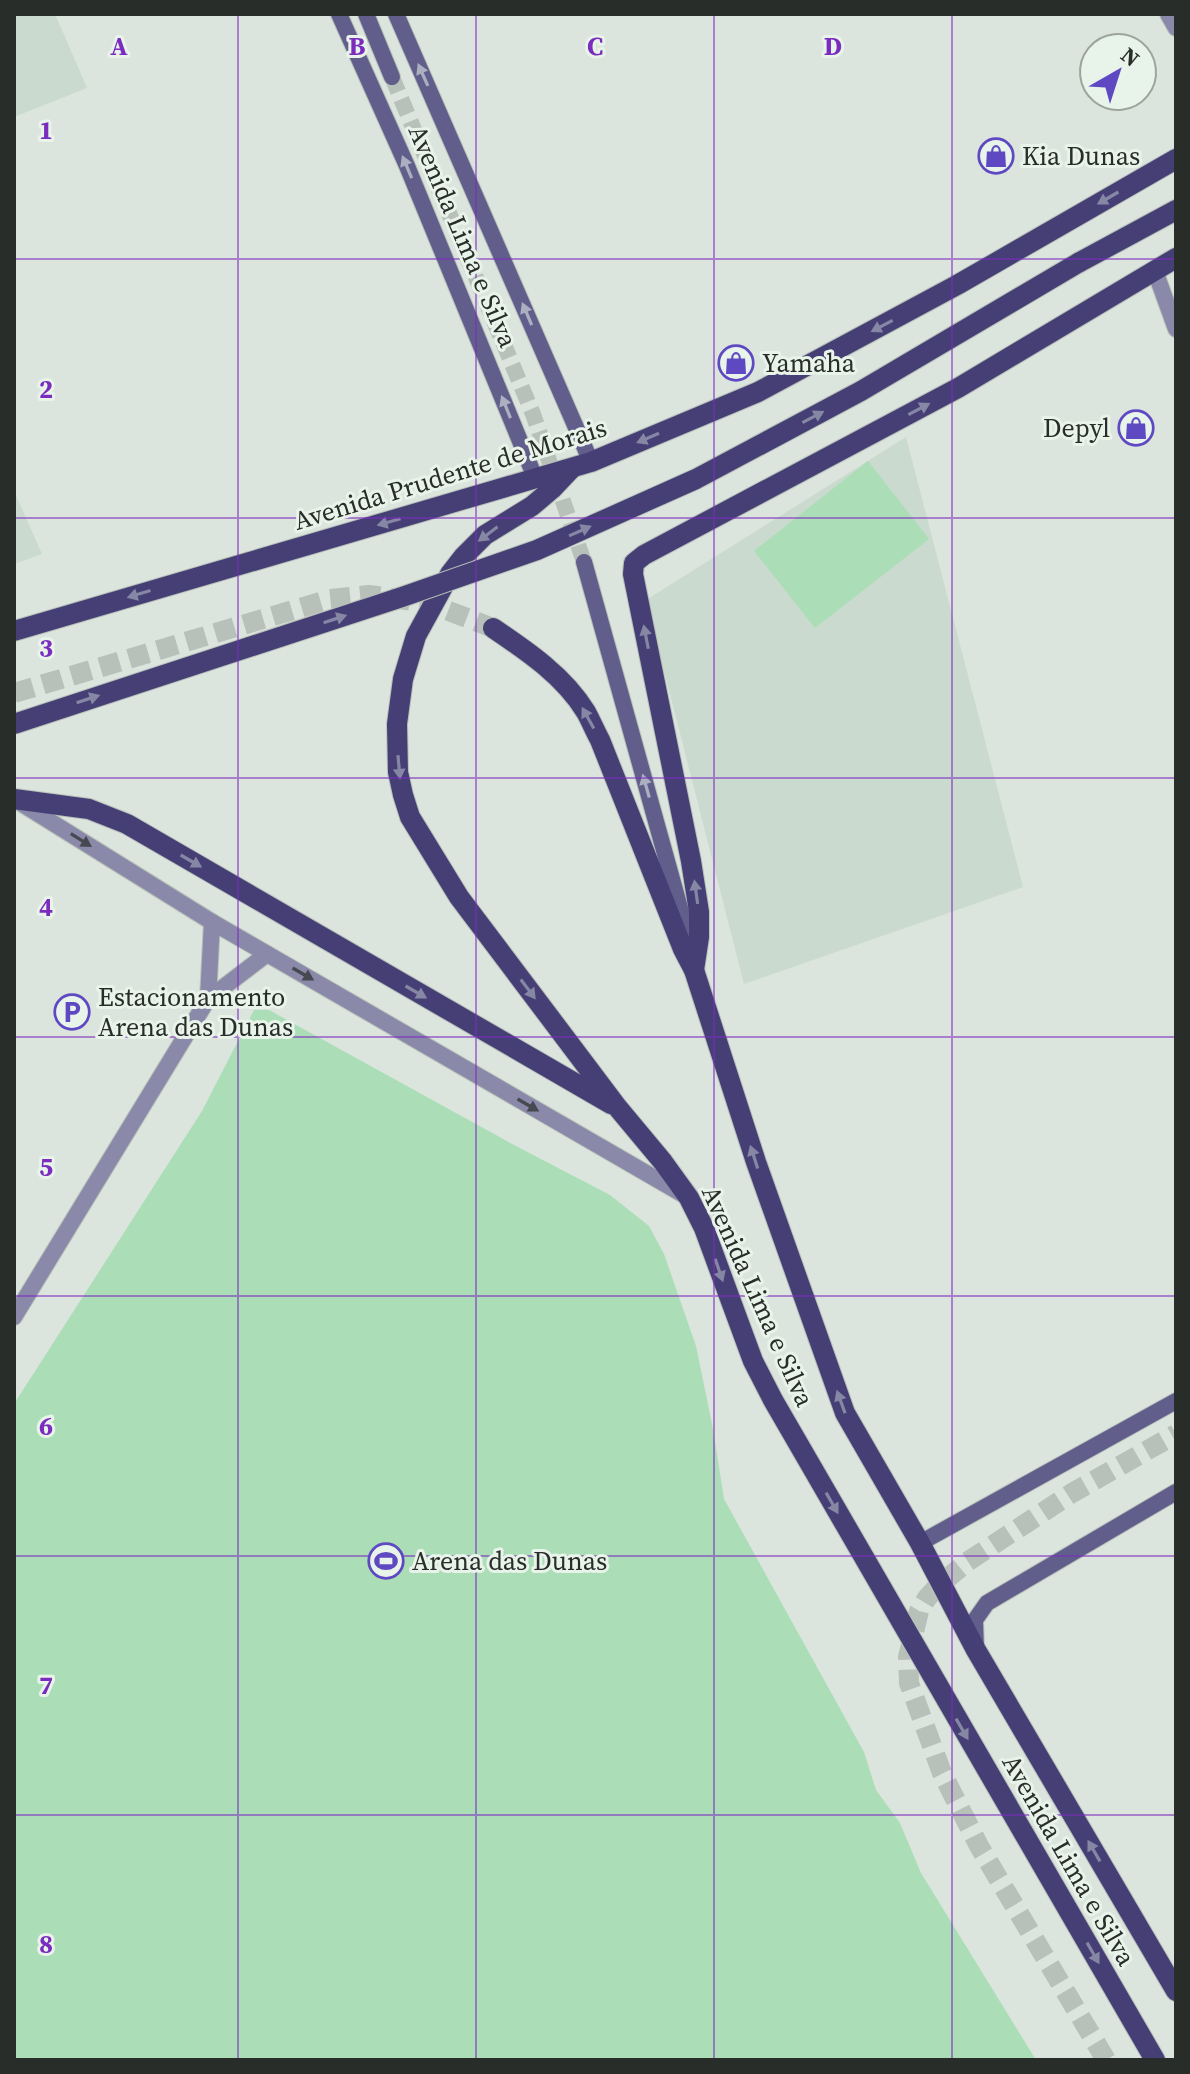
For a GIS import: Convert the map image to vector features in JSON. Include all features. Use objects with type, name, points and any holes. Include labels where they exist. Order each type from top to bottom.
[{"type":"main road","name":"Avenida Lima e Silva","points":[[339,14],[407,166],[536,480]]},
{"type":"main road","points":[[366,14],[392,77]]},
{"type":"main road","name":"Avenida Lima e Silva","points":[[396,14],[581,466],[532,506],[485,535],[464,556],[450,574],[416,636],[403,679],[397,724],[398,772],[410,817],[459,897],[689,1198],[704,1228],[749,1350],[773,1400],[1155,2060]]},
{"type":"main road","name":"Avenida Prudente de Morais","points":[[14,631],[581,466],[758,392],[957,285],[1176,159]]},
{"type":"main road","points":[[14,724],[537,550],[696,479],[861,391],[1078,263],[1176,210]]},
{"type":"main road","points":[[694,970],[699,912],[636,589],[634,563],[958,388],[1176,258]]},
{"type":"main road","points":[[584,562],[694,970]]},
{"type":"main road","name":"Avenida Lima e Silva","points":[[493,628],[524,648],[556,676],[585,711],[600,740],[694,970],[756,1162],[845,1413],[920,1543],[976,1650],[1176,1991]]},
{"type":"main road","points":[[14,799],[89,809],[127,824],[618,1108]]},
{"type":"main road","points":[[920,1543],[1176,1401]]},
{"type":"main road","points":[[976,1650],[975,1620],[987,1603],[1176,1492]]},
{"type":"street","points":[[1168,14],[1176,28]]},
{"type":"street","points":[[1155,271],[1176,329]]},
{"type":"street","points":[[14,799],[212,922],[689,1198]]},
{"type":"street","points":[[208,999],[212,922]]},
{"type":"street","points":[[14,1317],[208,999],[267,954]]},
{"type":"shaded area","points":[[14,14],[55,14],[87,88],[14,117]]},
{"type":"shaded area","points":[[906,437],[1023,887],[744,984],[646,600]]},
{"type":"shaded area","points":[[14,491],[42,554],[14,564]]},
{"type":"green space","points":[[868,461],[929,539],[815,628],[754,551]]},
{"type":"green space","name":"Arena das Dunas","points":[[254,1010],[269,1010],[610,1195],[649,1226],[664,1254],[696,1346],[724,1499],[864,1752],[876,1790],[900,1823],[921,1873],[1036,2060],[14,2060],[14,1404],[202,1111]]},
{"type":"tunnel","points":[[392,77],[533,414],[584,562]]},
{"type":"tunnel","points":[[14,693],[330,599],[369,595],[428,603],[493,628]]},
{"type":"tunnel","points":[[1106,2060],[979,1846],[942,1773],[909,1683],[908,1657],[919,1611],[927,1598],[967,1562],[1072,1493],[1176,1434]]},
{"type":"place","name":"Kia Dunas","points":[[996,156]]},
{"type":"place","name":"Yamaha","points":[[736,363]]},
{"type":"place","name":"Depyl","points":[[1136,428]]},
{"type":"place","name":"Estacionamento Arena das Dunas","points":[[72,1012]]},
{"type":"place","name":"Arena das Dunas","points":[[386,1561]]}]
